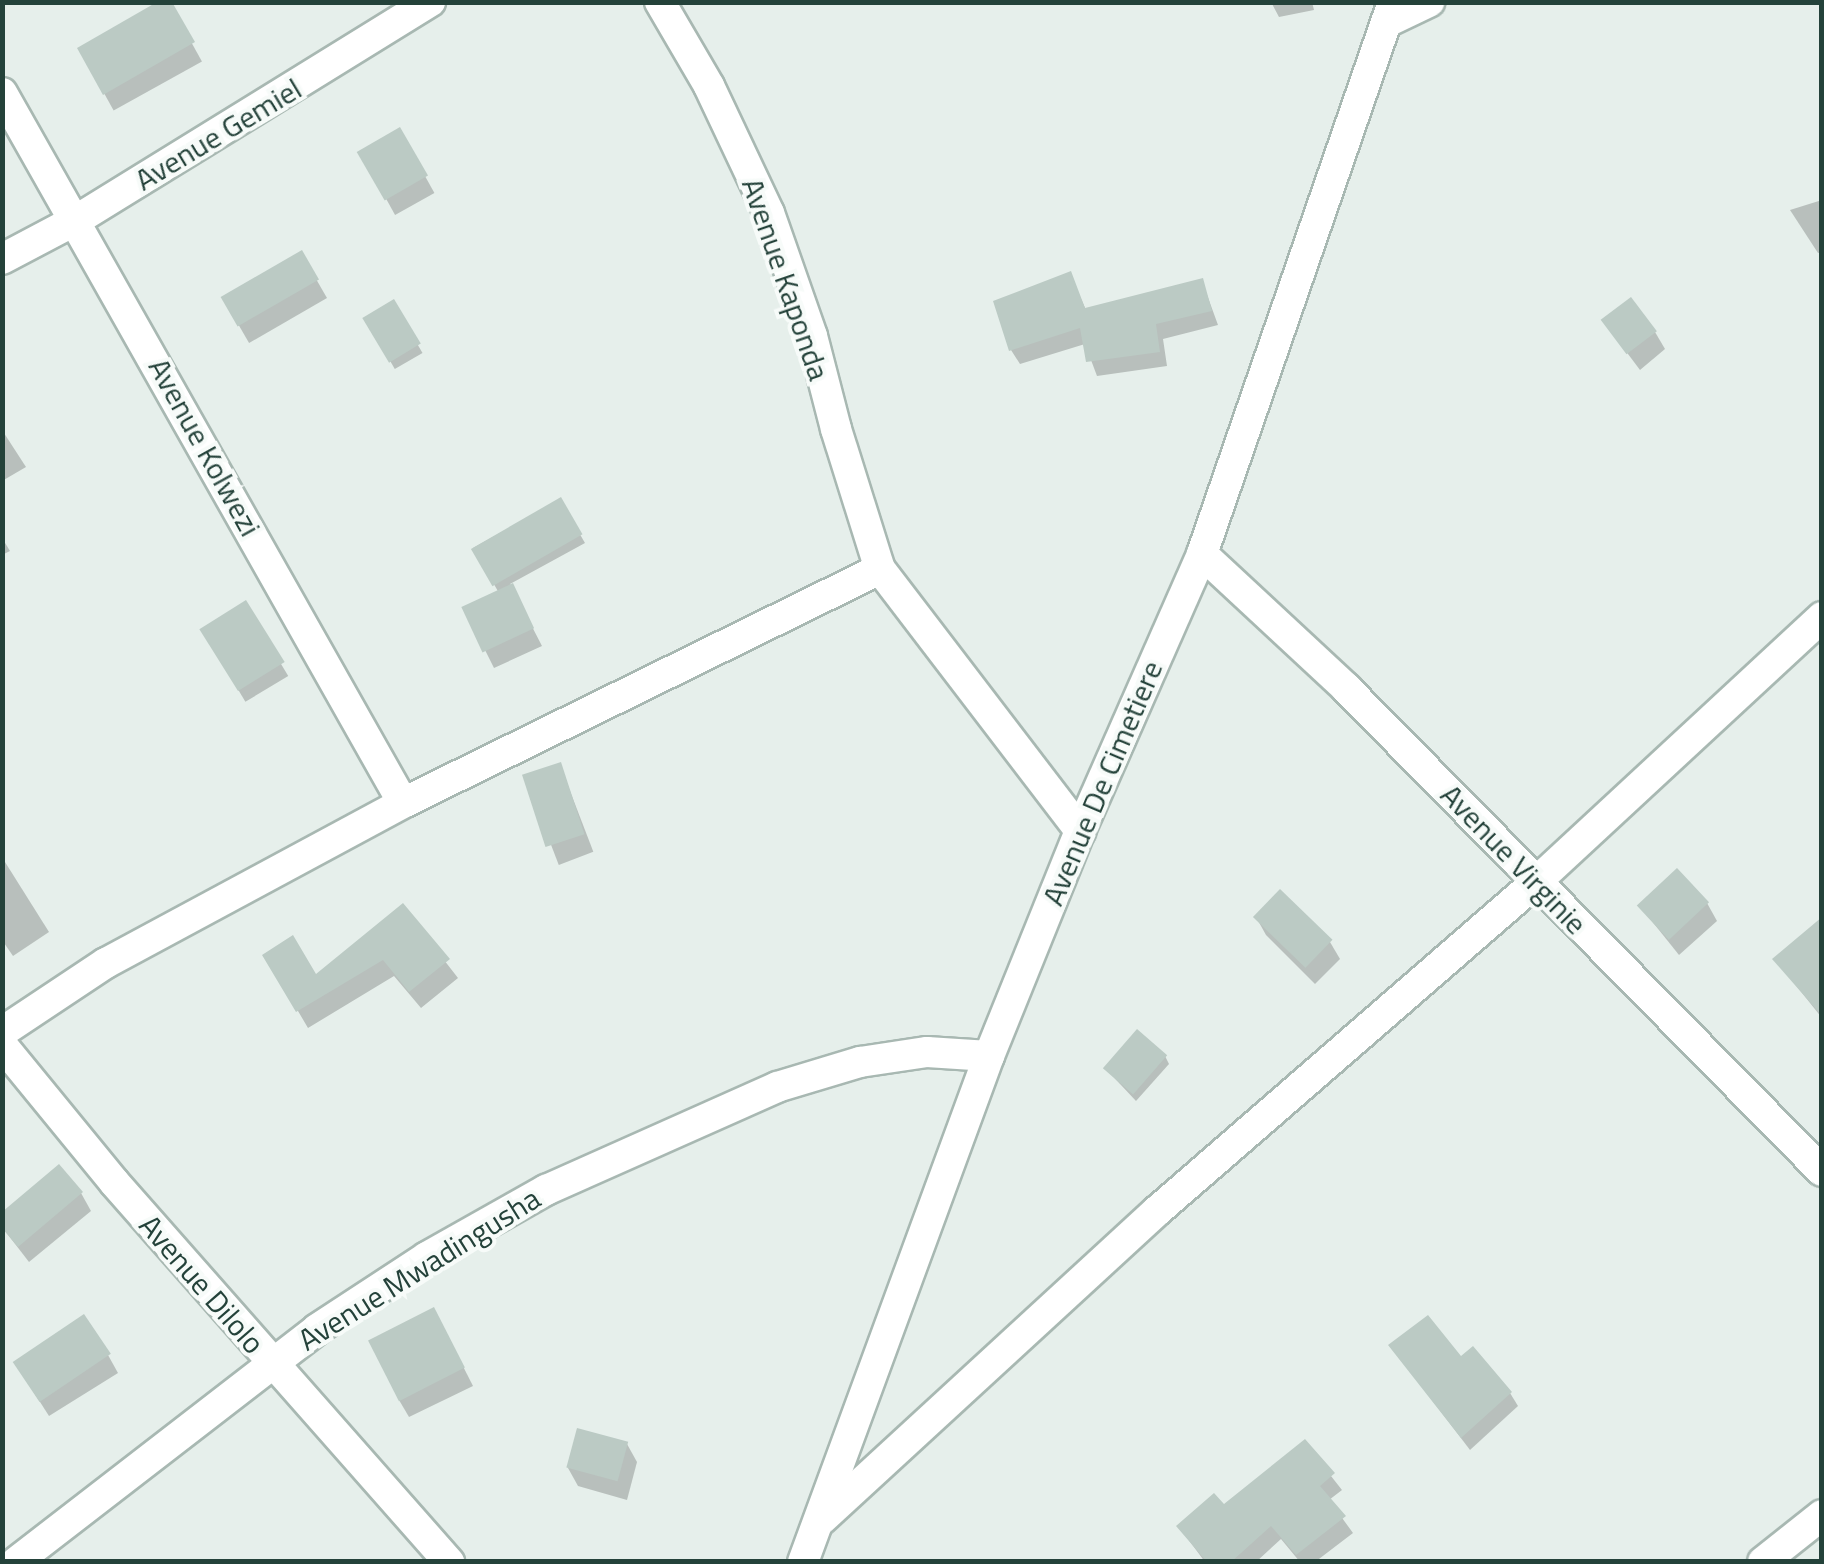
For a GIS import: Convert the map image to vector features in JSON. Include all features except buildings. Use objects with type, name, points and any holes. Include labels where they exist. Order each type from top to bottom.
[{"type":"street","name":"Avenue Gemiel","points":[[2,259],[78,219],[430,2]]},
{"type":"street","name":"Avenue Kaponda","points":[[660,2],[710,86],[768,214],[812,336],[836,429],[880,569],[1080,831]]},
{"type":"street","points":[[1390,12],[1429,2]]},
{"type":"street","name":"Avenue De Cimetiere","points":[[803,1562],[989,1056],[1080,831],[1202,554],[1390,12]]},
{"type":"street","name":"Avenue Kolwezi","points":[[2,93],[78,219],[404,804]]},
{"type":"street","name":"Avenue Virginie","points":[[1202,554],[1346,688],[1822,1171]]},
{"type":"street","points":[[2,1032],[106,963],[404,804],[880,569]]},
{"type":"street","points":[[817,1524],[1157,1211],[1536,882],[1822,617]]},
{"type":"street","name":"Avenue Dilolo","points":[[2,1045],[271,1364],[449,1562]]},
{"type":"street","name":"Avenue Mwadingusha","points":[[16,1562],[271,1364],[427,1257],[546,1190],[776,1087],[860,1062],[927,1052],[989,1056]]},
{"type":"street","points":[[1764,1562],[1822,1514]]}]
